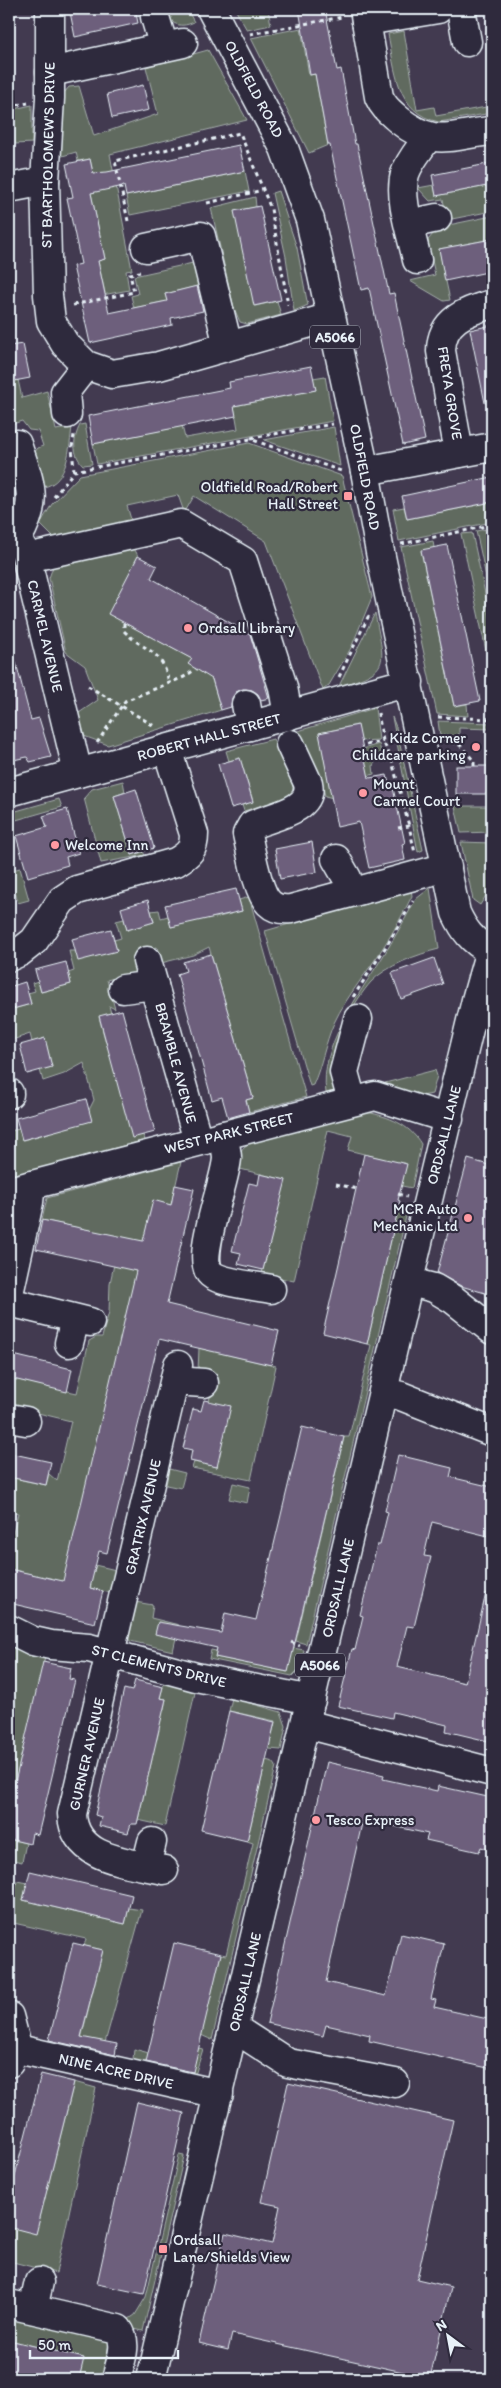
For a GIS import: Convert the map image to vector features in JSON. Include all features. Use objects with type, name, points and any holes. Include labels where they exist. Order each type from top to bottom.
[{"type":"street","name":"ST BARTHOLOMEW'S DRIVE","points":[[50,9],[50,72],[45,181],[48,295],[51,321],[65,344],[86,365],[112,374],[134,372],[331,318]]},
{"type":"street","name":"OLDFIELD ROAD","points":[[211,9],[274,125],[293,170],[310,220],[331,318],[355,472],[380,552],[456,913],[462,925],[477,944],[490,946]]},
{"type":"street","points":[[438,9],[360,15],[379,97],[384,108],[407,125],[428,137],[445,138],[492,131]]},
{"type":"street","points":[[461,9],[467,42]]},
{"type":"street","points":[[50,72],[174,45],[155,17]]},
{"type":"street","points":[[417,260],[404,200],[404,182],[411,163],[428,137]]},
{"type":"street","points":[[9,188],[45,181]]},
{"type":"street","points":[[409,224],[437,218]]},
{"type":"street","points":[[143,260],[201,236],[228,346]]},
{"type":"street","name":"FREYA GROVE","points":[[459,453],[441,351],[442,336],[450,323],[462,313],[492,304]]},
{"type":"street","points":[[67,414],[65,392],[86,365]]},
{"type":"street","points":[[17,444],[32,491],[28,520],[18,544],[181,524],[243,561],[283,687],[288,716]]},
{"type":"street","points":[[355,472],[492,447]]},
{"type":"street","name":"CARMEL AVENUE","points":[[18,544],[78,773]]},
{"type":"street","name":"ROBERT HALL STREET","points":[[9,792],[78,773],[164,739],[248,715],[288,716],[408,682]]},
{"type":"street","points":[[9,957],[20,952],[34,941],[62,900],[77,890],[176,862],[190,854],[194,845],[194,834],[164,739]]},
{"type":"street","points":[[290,744],[308,784],[309,796],[299,807],[256,823],[249,828],[247,834],[263,894],[270,904],[283,910],[447,866]]},
{"type":"street","points":[[336,859],[347,878],[351,892]]},
{"type":"street","name":"ORDSALL LANE","points":[[151,2379],[490,946]]},
{"type":"street","name":"BRAMBLE AVENUE","points":[[123,989],[151,973],[210,1138],[227,1158],[207,1248],[203,1277],[211,1274],[219,1278],[271,1289]]},
{"type":"street","points":[[352,1101],[344,1072],[358,1019]]},
{"type":"street","name":"WEST PARK STREET","points":[[20,1188],[375,1096],[449,1120]]},
{"type":"street","points":[[9,1294],[29,1202],[20,1188]]},
{"type":"street","points":[[410,1282],[434,1288],[454,1300],[492,1330]]},
{"type":"street","points":[[9,1302],[78,1328]]},
{"type":"street","name":"GRATRIX AVENUE","points":[[110,1654],[176,1373],[204,1383]]},
{"type":"street","points":[[384,1392],[401,1396],[492,1432]]},
{"type":"street","name":"ST CLEMENTS DRIVE","points":[[9,1629],[33,1641],[51,1645],[89,1648],[196,1677],[492,1772]]},
{"type":"street","name":"GURNER AVENUE","points":[[110,1654],[74,1806],[73,1822],[78,1838],[92,1852],[154,1860]]},
{"type":"street","name":"NINE ACRE DRIVE","points":[[9,2016],[14,2039],[11,2055],[219,2094]]},
{"type":"street","points":[[234,2028],[288,2063],[395,2083]]},
{"type":"street","points":[[39,2282],[21,2306],[118,2329],[123,2335],[124,2343],[116,2379]]},
{"type":"path","points":[[244,35],[360,15]]},
{"type":"path","points":[[9,106],[34,102]]},
{"type":"path","points":[[128,221],[115,161],[240,133],[271,208],[289,312]]},
{"type":"path","points":[[208,203],[263,190]]},
{"type":"path","points":[[71,305],[134,292],[130,274],[143,260]]},
{"type":"path","points":[[31,500],[50,502],[74,471],[336,424]]},
{"type":"path","points":[[250,438],[355,472]]},
{"type":"path","points":[[396,545],[492,525]]},
{"type":"path","points":[[338,680],[369,614]]},
{"type":"path","points":[[124,622],[124,631],[134,640],[159,656],[166,668],[169,683]]},
{"type":"path","points":[[94,748],[125,701],[169,683],[196,669]]},
{"type":"path","points":[[88,686],[121,705],[164,739]]},
{"type":"path","points":[[378,711],[383,741],[392,761],[416,855]]},
{"type":"path","points":[[432,718],[492,719]]},
{"type":"path","points":[[435,739],[460,745],[474,761],[474,766]]},
{"type":"path","points":[[366,744],[383,741]]},
{"type":"path","points":[[398,828],[409,826]]},
{"type":"path","points":[[336,1184],[357,1189]]},
{"type":"path","points":[[291,1642],[300,1646]]},
{"type":"green space","points":[[161,9],[187,9],[194,22],[178,25],[171,21]]},
{"type":"green space","points":[[235,9],[268,9],[271,25],[247,30]]},
{"type":"green space","points":[[301,28],[309,75],[315,74],[328,145],[309,153],[251,38]]},
{"type":"green space","points":[[404,31],[417,110],[434,107],[436,116],[492,106],[492,113],[439,122],[425,117],[414,109],[400,88],[388,34]]},
{"type":"green space","points":[[208,50],[247,120],[110,154],[132,270],[126,271],[129,290],[92,297],[92,295],[105,293],[98,261],[105,259],[91,193],[97,191],[90,159],[78,161],[76,152],[59,157],[64,93],[69,87],[79,86],[94,136],[158,114],[146,67]]},
{"type":"green space","points":[[32,105],[32,143],[15,144],[13,131],[9,132],[9,110]]},
{"type":"green space","points":[[245,171],[249,191],[130,215],[126,196]]},
{"type":"green space","points":[[434,185],[436,196],[492,185],[492,211],[447,220],[443,199],[430,201],[418,188]]},
{"type":"green space","points":[[278,191],[297,248],[308,305],[294,311],[286,257],[272,193]]},
{"type":"green space","points":[[255,197],[256,207],[235,211],[255,306],[277,301],[281,315],[247,324],[240,322],[234,308],[211,208]]},
{"type":"green space","points":[[492,216],[492,239],[439,249],[450,300],[444,301],[410,281],[435,275],[428,240],[439,227]]},
{"type":"green space","points":[[193,263],[202,298],[198,286],[165,294],[167,301],[134,308],[131,296],[138,294],[134,276]]},
{"type":"green space","points":[[325,376],[333,421],[97,464],[93,444],[182,426],[185,438],[238,429],[234,406],[315,390],[313,378]]},
{"type":"green space","points":[[18,380],[22,398],[47,391],[56,430],[72,427],[63,472],[52,484],[43,487],[33,454],[38,448],[43,446],[38,431],[29,430],[22,421],[9,425],[9,382]]},
{"type":"green space","points":[[85,424],[92,464],[83,465],[75,451],[75,441],[80,425]]},
{"type":"green space","points":[[334,427],[340,466],[264,440]]},
{"type":"green space","points":[[249,443],[342,476],[372,597],[351,648],[329,685],[323,690],[266,541],[194,496],[186,510],[183,509],[178,495],[127,506],[133,526],[93,536],[54,538],[40,524],[52,504],[80,475]]},
{"type":"green space","points":[[492,502],[492,522],[399,541],[393,509],[404,507],[407,519]]},
{"type":"green space","points":[[492,528],[492,604],[476,531]]},
{"type":"green space","points":[[472,533],[492,626],[492,659],[488,660],[461,534]]},
{"type":"green space","points":[[433,541],[434,548],[421,551],[454,706],[467,704],[468,716],[437,714],[401,547]]},
{"type":"green space","points":[[134,548],[138,556],[109,614],[192,659],[189,664],[204,674],[208,666],[221,710],[108,745],[84,736],[76,715],[98,700],[85,666],[66,652],[49,578],[56,558]]},
{"type":"green space","points":[[375,613],[381,644],[381,663],[369,675],[339,686]]},
{"type":"green space","points":[[375,708],[379,740],[361,741],[357,725],[319,733],[333,798],[325,796],[320,775],[298,731]]},
{"type":"green space","points":[[392,717],[396,727],[423,850],[418,852]]},
{"type":"green space","points":[[438,721],[492,723],[492,729],[459,728],[459,736],[440,736]]},
{"type":"green space","points":[[273,739],[291,776],[293,784],[290,796],[244,811],[242,805],[253,801],[240,758],[229,761],[226,751]]},
{"type":"green space","points":[[379,744],[382,756],[377,757],[373,766],[374,774],[368,776],[363,749]]},
{"type":"green space","points":[[123,781],[125,792],[114,796],[132,855],[143,852],[145,855],[101,863],[84,798],[92,789]]},
{"type":"green space","points":[[59,799],[62,807],[9,822],[9,813]]},
{"type":"green space","points":[[455,806],[492,806],[492,832],[461,833]]},
{"type":"green space","points":[[461,842],[492,843],[492,886],[480,905],[473,900]]},
{"type":"green space","points":[[20,868],[29,900],[18,903],[15,892],[9,894],[9,871]]},
{"type":"green space","points":[[430,888],[439,949],[412,957],[385,971],[371,982],[352,1010],[337,1043],[332,1070],[338,1090],[326,1093],[325,1076],[328,1058],[342,1022],[391,944],[416,899]]},
{"type":"green space","points":[[411,889],[412,896],[392,934],[339,1013],[313,1085],[310,1086],[265,931]]},
{"type":"green space","points":[[249,897],[306,1097],[249,1112],[246,1100],[253,1098],[209,947],[193,955],[161,963],[157,947],[134,954],[137,967],[134,972],[107,980],[115,1009],[109,1006],[111,1013],[99,1017],[106,1043],[145,1140],[9,1177],[10,1131],[19,1129],[23,1140],[49,1133],[47,1122],[89,1110],[94,1100],[84,1063],[64,1074],[43,1081],[40,1070],[52,1067],[45,1039],[32,1042],[30,1034],[9,1041],[9,1010],[31,1004],[28,993],[35,991],[32,983],[38,981],[41,992],[71,984],[68,973],[74,971],[69,951],[117,951],[114,940],[121,938],[116,921],[124,919],[127,930],[154,922],[151,911],[159,910],[161,918],[168,916],[171,927],[198,920],[211,907],[215,918],[242,911],[239,900]]},
{"type":"green space","points":[[435,1070],[437,1076],[432,1094],[417,1097],[384,1086],[385,1083]]},
{"type":"green space","points":[[367,1112],[398,1122],[411,1131],[421,1144],[412,1188],[402,1186],[384,1159],[348,1150],[352,1136],[328,1130],[294,1281],[262,1274],[285,1180],[236,1168],[240,1152],[253,1141],[333,1118]]},
{"type":"green space","points":[[181,1162],[171,1205],[153,1201],[69,1559],[116,1570],[111,1593],[9,1569],[9,1536],[12,1537],[18,1513],[9,1511],[9,1464],[22,1480],[46,1485],[49,1474],[57,1481],[71,1421],[9,1406],[9,1378],[77,1393],[89,1341],[96,1337],[102,1337],[109,1312],[110,1283],[120,1237],[42,1220],[47,1198]]},
{"type":"green space","points":[[399,1205],[408,1208],[306,1644],[296,1641],[344,1437],[349,1437],[371,1345],[367,1344]]},
{"type":"green space","points":[[199,1348],[276,1366],[251,1480],[192,1468],[194,1462],[217,1467],[209,1401],[216,1375],[198,1371]]},
{"type":"green space","points":[[169,1469],[185,1473],[181,1488],[166,1485]]},
{"type":"green space","points":[[233,1483],[250,1487],[247,1503],[229,1499]]},
{"type":"green space","points":[[135,1602],[153,1605],[151,1618],[179,1625],[173,1651],[130,1641],[127,1636]]},
{"type":"green space","points":[[9,1645],[46,1653],[9,1808]]},
{"type":"green space","points":[[293,1648],[304,1650],[301,1667],[292,1676],[209,1659],[211,1650],[216,1651],[216,1657],[248,1664],[250,1659],[269,1668],[287,1672]]},
{"type":"green space","points":[[165,1679],[196,1688],[165,1826],[138,1820],[152,1759],[146,1757],[157,1739],[159,1730],[153,1728],[158,1707],[164,1709],[166,1699],[160,1698]]},
{"type":"green space","points":[[232,1698],[281,1712],[286,1726],[281,1750],[269,1749],[275,1721],[229,1711]]},
{"type":"green space","points":[[266,1760],[273,1762],[276,1766],[212,2040],[201,2035],[221,1954],[226,1955],[253,1843],[247,1841]]},
{"type":"green space","points":[[9,1839],[26,1843],[22,1862],[9,1859]]},
{"type":"green space","points":[[17,1881],[27,1883],[23,1900],[125,1924],[129,1908],[142,1910],[101,2057],[78,2051],[103,1950],[84,1946],[86,1939],[9,1922]]},
{"type":"green space","points":[[198,2048],[203,2049],[195,2075],[133,2060],[134,2049],[149,2053],[146,2063],[192,2073]]},
{"type":"green space","points":[[74,2082],[96,2088],[56,2273],[9,2261],[9,2227],[36,2233]]},
{"type":"green space","points":[[179,2155],[184,2156],[143,2331],[134,2329],[129,2319],[135,2315],[146,2297]]},
{"type":"green space","points":[[9,2315],[107,2340],[109,2344],[102,2379],[79,2379],[83,2358],[9,2340]]},
{"type":"building","points":[[84,9],[135,9],[138,23],[75,37],[70,12]]},
{"type":"building","points":[[299,9],[325,9],[337,70],[341,69],[355,144],[357,144],[389,294],[394,293],[425,440],[403,445],[369,288],[361,290],[330,145],[328,145],[315,74],[310,75]]},
{"type":"building","points":[[143,85],[149,110],[112,118],[107,94]]},
{"type":"building","points":[[239,145],[245,171],[126,196],[124,186],[91,193],[105,259],[98,261],[109,313],[167,301],[165,294],[197,286],[203,311],[171,318],[172,325],[90,343],[73,266],[81,264],[67,198],[73,197],[66,164],[90,159],[93,173],[107,172]]},
{"type":"building","points":[[492,163],[492,185],[436,196],[432,175]]},
{"type":"building","points":[[260,206],[281,300],[254,306],[234,211]]},
{"type":"building","points":[[492,239],[492,271],[445,281],[439,249]]},
{"type":"building","points":[[492,325],[492,402],[485,403],[470,330]]},
{"type":"building","points":[[23,344],[30,378],[9,382],[9,346]]},
{"type":"building","points":[[311,366],[316,390],[234,406],[236,416],[93,444],[88,416],[230,388],[229,382]]},
{"type":"building","points":[[492,477],[492,502],[407,519],[402,496]]},
{"type":"building","points":[[447,545],[480,701],[454,706],[421,550]]},
{"type":"building","name":"Ordsall Library","points":[[138,556],[157,566],[151,578],[250,634],[269,698],[261,700],[258,694],[252,690],[243,689],[236,692],[232,698],[231,707],[221,710],[212,679],[188,664],[192,659],[108,614]]},
{"type":"building","points":[[9,655],[14,655],[31,720],[39,718],[51,757],[30,762],[27,757],[9,761]]},
{"type":"building","name":"Mount Carmel Court","points":[[358,725],[369,778],[387,775],[390,789],[393,788],[405,843],[402,844],[405,860],[369,868],[359,822],[337,827],[319,733]]},
{"type":"building","points":[[240,758],[253,802],[231,808],[218,764]]},
{"type":"building","points":[[456,766],[492,766],[492,794],[456,794]]},
{"type":"building","points":[[136,789],[154,848],[132,855],[114,796]]},
{"type":"building","name":"Welcome Inn","points":[[67,809],[79,853],[66,857],[68,865],[28,877],[16,836],[47,827],[43,816]]},
{"type":"building","points":[[312,842],[317,872],[280,879],[275,849]]},
{"type":"building","points":[[236,889],[242,911],[171,927],[165,905]]},
{"type":"building","points":[[148,900],[154,922],[127,930],[121,908]]},
{"type":"building","points":[[111,929],[117,951],[78,961],[72,939]]},
{"type":"building","points":[[211,954],[253,1098],[246,1100],[249,1112],[228,1118],[222,1097],[212,1100],[177,974],[186,971],[183,962]]},
{"type":"building","points":[[434,958],[443,984],[401,999],[392,973]]},
{"type":"building","points":[[66,962],[71,984],[41,992],[35,970]]},
{"type":"building","points":[[25,982],[31,1004],[9,1010],[9,987]]},
{"type":"building","points":[[122,1010],[155,1132],[132,1138],[99,1016]]},
{"type":"building","points":[[45,1038],[52,1067],[27,1074],[20,1045]]},
{"type":"building","points":[[86,1099],[92,1121],[22,1140],[16,1118]]},
{"type":"building","points":[[364,1154],[407,1164],[367,1344],[323,1333]]},
{"type":"building","points":[[468,1159],[492,1166],[492,1295],[461,1286],[437,1273]]},
{"type":"building","points":[[260,1174],[286,1180],[263,1270],[238,1264],[241,1253],[232,1251],[249,1183],[258,1185]]},
{"type":"building","points":[[175,1185],[194,1189],[167,1304],[279,1331],[271,1365],[159,1339],[107,1553],[99,1551],[90,1588],[103,1591],[95,1623],[9,1603],[9,1569],[63,1581],[136,1271],[36,1249],[42,1220],[143,1241],[153,1200],[171,1205]]},
{"type":"building","points":[[9,1354],[72,1369],[67,1392],[9,1378]]},
{"type":"building","points":[[204,1400],[231,1406],[217,1467],[190,1461],[192,1450],[183,1448],[193,1409],[201,1411]]},
{"type":"building","points":[[302,1427],[344,1437],[288,1672],[215,1657],[217,1648],[155,1634],[158,1622],[221,1633],[225,1613],[256,1620]]},
{"type":"building","points":[[9,1453],[51,1462],[46,1485],[9,1477]]},
{"type":"building","points":[[398,1455],[452,1468],[450,1477],[492,1487],[492,1537],[432,1522],[424,1556],[431,1557],[414,1627],[407,1626],[397,1667],[465,1683],[486,1593],[492,1594],[492,1742],[446,1731],[447,1725],[393,1712],[392,1718],[338,1706],[352,1649],[355,1650],[363,1616],[360,1615],[377,1545],[380,1545],[388,1512],[385,1511]]},
{"type":"building","points":[[43,1662],[71,1668],[69,1679],[75,1680],[38,1835],[32,1833],[30,1844],[9,1839],[9,1808]]},
{"type":"building","points":[[135,1680],[163,1687],[160,1698],[166,1699],[137,1824],[131,1824],[128,1833],[99,1826],[101,1817],[95,1815],[124,1689],[132,1691]]},
{"type":"building","points":[[229,1711],[275,1722],[247,1841],[201,1830]]},
{"type":"building","points":[[327,1762],[384,1775],[383,1779],[437,1791],[438,1786],[492,1798],[492,1850],[481,1847],[479,1852],[426,1840],[428,1834],[363,1819],[326,1982],[386,1996],[401,1934],[444,1944],[431,1999],[436,2000],[434,2007],[492,2020],[492,2069],[369,2041],[370,2035],[326,2025],[323,2036],[267,2023]]},
{"type":"building","points":[[30,1871],[132,1895],[125,1924],[23,1900]]},
{"type":"building","points":[[73,1943],[103,1950],[81,2037],[117,2044],[115,2055],[49,2040]]},
{"type":"building","points":[[174,1943],[221,1954],[193,2072],[146,2062]]},
{"type":"building","points":[[41,2074],[74,2082],[36,2234],[9,2227],[9,2199]]},
{"type":"building","points":[[288,2083],[453,2120],[417,2279],[451,2287],[430,2378],[232,2334],[228,2350],[199,2343],[225,2233],[272,2244],[280,2206],[261,2202]]},
{"type":"building","points":[[137,2102],[184,2113],[144,2294],[97,2284]]},
{"type":"building","points":[[9,2340],[84,2358],[79,2379],[32,2379],[33,2377],[9,2372]]},
{"type":"place","name":"Oldfield Road/Robert Hall Street","points":[[348,496]]},
{"type":"place","name":"Ordsall Library","points":[[188,628]]},
{"type":"place","name":"Kidz Corner Childcare parking","points":[[476,747]]},
{"type":"place","name":"Mount Carmel Court","points":[[363,793]]},
{"type":"place","name":"Welcome Inn","points":[[55,845]]},
{"type":"place","name":"MCR Auto Mechanic Ltd","points":[[468,1218]]},
{"type":"place","name":"Tesco Express","points":[[316,1820]]},
{"type":"place","name":"Ordsall Lane/Shields View","points":[[163,2249]]}]
